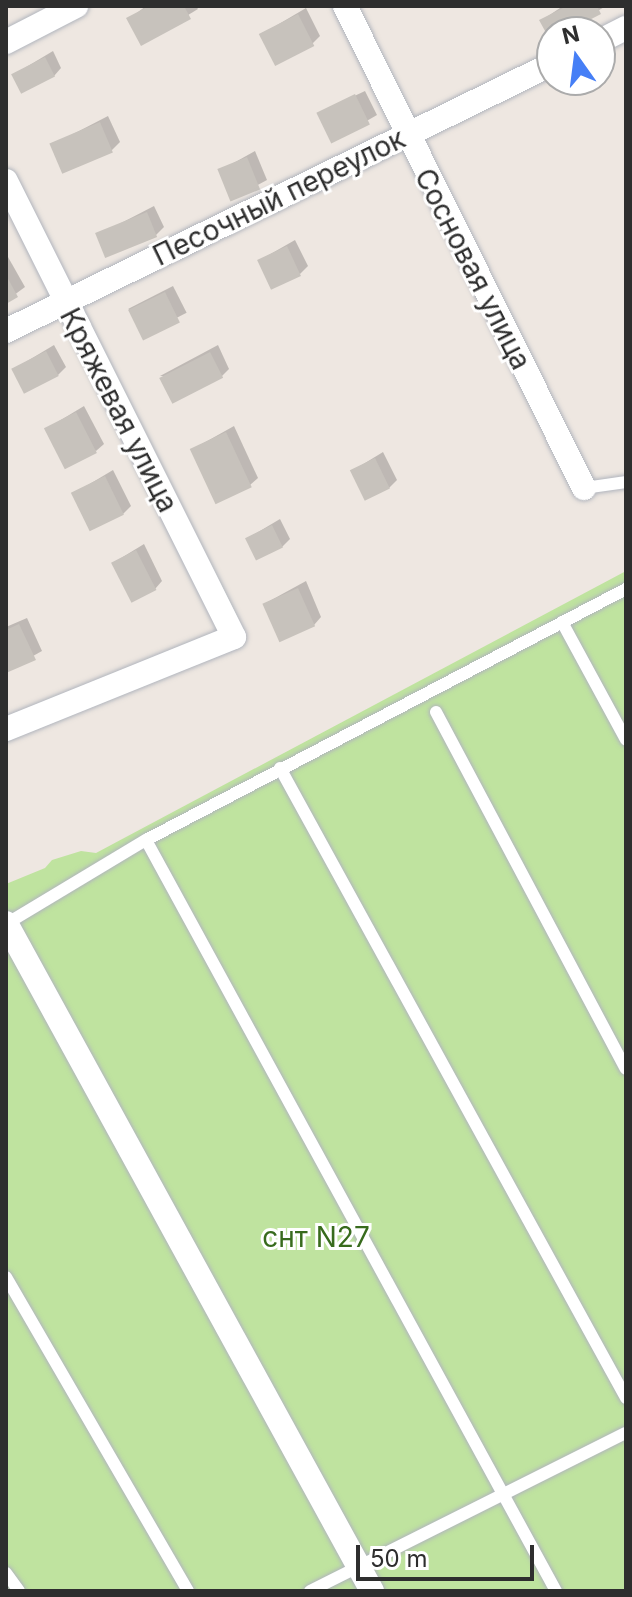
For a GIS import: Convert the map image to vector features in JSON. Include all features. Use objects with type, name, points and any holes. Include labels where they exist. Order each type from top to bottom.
[{"type":"street","points":[[6,42],[76,6]]},
{"type":"street","name":"Сосновая улица","points":[[345,6],[406,136],[584,488]]},
{"type":"street","name":"Песочный переулок","points":[[6,331],[536,72]]},
{"type":"street","name":"Кряжевая улица","points":[[6,181],[63,301],[234,637],[6,729]]},
{"type":"street","points":[[6,924],[372,1591]]},
{"type":"lane","points":[[584,488],[626,482]]},
{"type":"lane","points":[[6,924],[146,840],[626,589]]},
{"type":"lane","points":[[562,622],[626,740]]},
{"type":"lane","points":[[436,712],[626,1069]]},
{"type":"lane","points":[[280,768],[626,1398]]},
{"type":"lane","points":[[146,840],[556,1591]]},
{"type":"lane","points":[[6,1277],[188,1591]]},
{"type":"lane","points":[[310,1591],[626,1433]]},
{"type":"lane","points":[[6,1573],[19,1591]]},
{"type":"green space","name":"снт N27","points":[[626,571],[626,1591],[6,1591],[6,884],[45,868],[52,860],[81,851],[96,853]]},
{"type":"building","points":[[149,6],[184,6],[191,19],[141,46],[126,18]]},
{"type":"building","points":[[567,6],[597,6],[601,14],[597,16],[547,16]]},
{"type":"building","points":[[298,14],[314,46],[275,66],[259,34]]},
{"type":"building","points":[[45,57],[55,77],[21,94],[11,74]]},
{"type":"building","points":[[355,94],[370,125],[331,143],[316,113]]},
{"type":"building","points":[[100,122],[113,152],[62,174],[49,143]]},
{"type":"building","points":[[247,157],[260,189],[230,201],[217,169]]},
{"type":"building","points":[[147,212],[157,237],[105,258],[95,233]]},
{"type":"building","points":[[287,246],[301,276],[271,290],[257,260]]},
{"type":"building","points":[[6,275],[18,297],[6,304]]},
{"type":"building","points":[[165,292],[180,323],[143,341],[128,310]]},
{"type":"building","points":[[46,351],[59,376],[24,394],[11,369]]},
{"type":"building","points":[[210,352],[223,378],[172,404],[159,378]]},
{"type":"building","points":[[76,412],[97,453],[65,469],[44,428]]},
{"type":"building","points":[[226,432],[252,487],[216,504],[190,449]]},
{"type":"building","points":[[375,458],[390,489],[365,501],[350,470]]},
{"type":"building","points":[[105,476],[124,515],[90,531],[71,493]]},
{"type":"building","points":[[272,525],[283,547],[256,561],[245,538]]},
{"type":"building","points":[[136,550],[156,590],[131,603],[111,563]]},
{"type":"building","points":[[298,588],[315,626],[279,642],[262,604]]},
{"type":"building","points":[[19,624],[36,660],[6,673],[6,630]]}]
